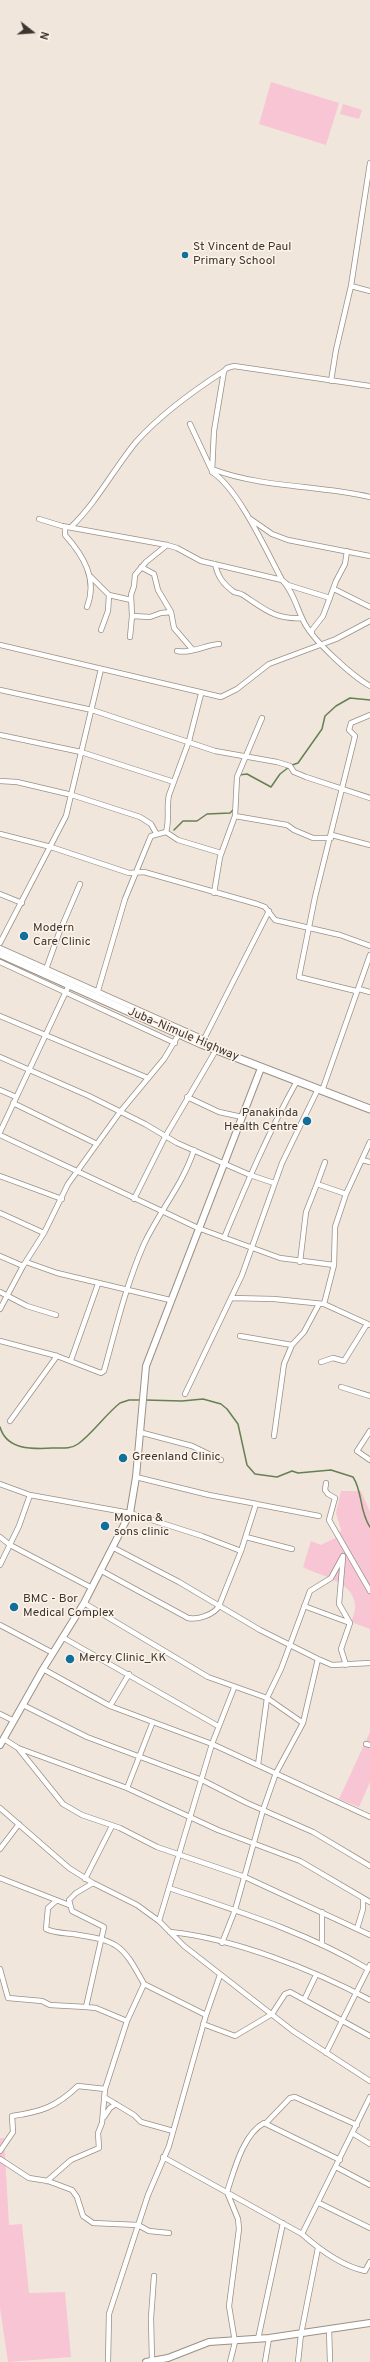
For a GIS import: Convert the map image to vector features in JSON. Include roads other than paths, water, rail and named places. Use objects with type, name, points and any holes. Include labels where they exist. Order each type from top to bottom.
[{"type":"main road","name":"Juba–Nimule Highway","points":[[0,954],[45,971],[69,985],[97,995],[179,1034],[202,1042],[216,1050],[370,1109]]},
{"type":"street","points":[[331,381],[336,350],[351,286],[370,163]]},
{"type":"street","points":[[351,286],[370,291]]},
{"type":"street","points":[[71,527],[85,514],[124,458],[164,414],[227,368],[234,366],[370,386]]},
{"type":"street","points":[[212,471],[214,431],[224,371]]},
{"type":"street","points":[[190,424],[212,471],[230,490],[248,517],[282,580],[290,589],[302,618],[312,634],[322,645],[370,686]]},
{"type":"street","points":[[212,471],[247,480],[327,489],[370,497]]},
{"type":"street","points":[[248,517],[272,534],[288,540],[370,556]]},
{"type":"street","points":[[39,519],[65,527],[167,545],[178,548],[201,561],[282,580],[288,585],[330,598]]},
{"type":"street","points":[[65,527],[65,535],[77,549],[91,577],[109,596],[131,600]]},
{"type":"street","points":[[130,637],[132,616],[131,600],[134,577],[141,567],[167,545]]},
{"type":"street","points":[[312,634],[312,630],[323,616],[345,564],[348,551]]},
{"type":"street","points":[[215,564],[223,584],[235,593],[244,595],[260,609],[284,616],[302,618]]},
{"type":"street","points":[[141,567],[154,574],[158,590],[170,612],[174,628],[192,649]]},
{"type":"street","points":[[87,607],[91,597],[91,577]]},
{"type":"street","points":[[334,589],[370,607]]},
{"type":"street","points":[[101,630],[108,611],[109,596]]},
{"type":"street","points":[[132,616],[150,617],[161,613],[170,612]]},
{"type":"street","points":[[0,645],[202,694],[221,697],[237,689],[270,664],[322,645],[370,621]]},
{"type":"street","points":[[177,651],[185,652],[192,649],[219,644]]},
{"type":"street","points":[[0,943],[66,816],[101,669]]},
{"type":"street","points":[[0,690],[92,710],[189,741],[214,751],[247,755],[277,762],[290,766],[294,772],[370,798]]},
{"type":"street","points":[[166,832],[169,820],[167,804],[189,741],[202,694]]},
{"type":"street","points":[[370,715],[351,723],[349,730],[355,736],[331,836],[314,897],[299,976],[356,991],[359,989],[370,992]]},
{"type":"street","points":[[214,893],[221,853],[235,816],[237,777],[262,718]]},
{"type":"street","points":[[0,735],[81,752],[174,782]]},
{"type":"street","points":[[0,781],[17,782],[72,795],[140,817],[151,824],[156,833]]},
{"type":"street","points":[[235,816],[272,820],[313,838],[331,836],[370,845]]},
{"type":"street","points":[[97,995],[125,899],[151,836],[156,833],[166,832],[178,840],[221,853]]},
{"type":"street","points":[[0,834],[51,847],[129,874],[144,872],[257,904],[269,911],[275,920],[340,935],[370,946]]},
{"type":"street","points":[[45,971],[80,884]]},
{"type":"street","points":[[0,894],[22,903]]},
{"type":"street","points":[[0,948],[45,971],[202,1042],[269,911]]},
{"type":"street","points":[[185,1394],[231,1298],[253,1247],[274,1183],[320,1090],[370,955]]},
{"type":"street","points":[[0,962],[175,1042]]},
{"type":"street","points":[[0,1132],[69,985]]},
{"type":"street","points":[[0,1016],[148,1078]]},
{"type":"street","points":[[0,1310],[6,1295],[44,1233],[62,1199],[68,1184],[120,1112],[175,1042],[179,1034]]},
{"type":"street","points":[[134,1199],[165,1137],[216,1050]]},
{"type":"street","points":[[0,1057],[120,1112],[165,1137],[250,1175],[274,1183]]},
{"type":"street","points":[[0,1745],[43,1669],[84,1603],[130,1513],[136,1477],[146,1366],[170,1300],[261,1068]]},
{"type":"street","points":[[224,1238],[242,1200],[250,1175],[297,1081]]},
{"type":"street","points":[[0,1090],[16,1097]]},
{"type":"street","points":[[187,1098],[219,1112],[242,1117]]},
{"type":"street","points":[[13,1103],[97,1144]]},
{"type":"street","points":[[0,1135],[198,1228],[280,1258],[300,1262],[334,1265]]},
{"type":"street","points":[[274,1436],[284,1364],[292,1345],[304,1332],[322,1304],[334,1265],[335,1227],[346,1194],[370,1142]]},
{"type":"street","points":[[0,1341],[71,1360],[101,1373],[104,1371],[126,1288],[160,1211],[185,1176],[194,1150]]},
{"type":"street","points":[[362,1160],[370,1162]]},
{"type":"street","points":[[300,1262],[306,1212],[325,1162]]},
{"type":"street","points":[[0,1176],[62,1199]]},
{"type":"street","points":[[317,1184],[346,1194]]},
{"type":"street","points":[[0,1213],[44,1233]]},
{"type":"street","points":[[0,1256],[98,1284],[126,1288],[170,1300]]},
{"type":"street","points":[[71,1360],[98,1284]]},
{"type":"street","points":[[0,1292],[27,1306],[56,1315]]},
{"type":"street","points":[[231,1298],[322,1304],[369,1324],[344,1361],[333,1358],[321,1362]]},
{"type":"street","points":[[240,1336],[292,1345]]},
{"type":"street","points":[[10,1421],[57,1356]]},
{"type":"street","points":[[341,1387],[370,1396]]},
{"type":"street","points":[[370,1431],[358,1451],[370,1460]]},
{"type":"street","points":[[139,1432],[192,1446],[220,1460]]},
{"type":"street","points":[[136,1477],[209,1495],[319,1516]]},
{"type":"street","points":[[326,1483],[325,1490],[328,1494],[335,1498],[329,1520],[343,1548],[370,1591]]},
{"type":"street","points":[[0,1484],[30,1495],[130,1513],[202,1536],[241,1552]]},
{"type":"street","points":[[0,1565],[10,1545],[30,1495]]},
{"type":"street","points":[[256,1504],[278,1510]]},
{"type":"street","points":[[100,1570],[188,1618],[203,1616],[216,1611],[241,1552],[256,1504]]},
{"type":"street","points":[[0,1537],[10,1545],[92,1588]]},
{"type":"street","points":[[246,1537],[292,1549]]},
{"type":"street","points":[[112,1547],[179,1582],[218,1606],[290,1646],[318,1659],[332,1665],[346,1666],[370,1663]]},
{"type":"street","points":[[343,1548],[339,1604],[350,1623],[341,1649],[346,1666]]},
{"type":"street","points":[[258,1765],[267,1698],[290,1646],[310,1591],[331,1578],[343,1556]]},
{"type":"street","points":[[84,1603],[208,1677],[234,1688],[267,1698],[303,1723]]},
{"type":"street","points":[[304,1606],[350,1623]]},
{"type":"street","points":[[0,1625],[53,1653]]},
{"type":"street","points":[[62,1637],[218,1726]]},
{"type":"street","points":[[222,1943],[235,1910],[263,1810],[276,1773],[303,1723],[318,1659]]},
{"type":"street","points":[[43,1669],[110,1706],[152,1724],[212,1744],[370,1817]]},
{"type":"street","points":[[110,1706],[129,1674]]},
{"type":"street","points":[[159,1921],[178,1853],[212,1744],[234,1688]]},
{"type":"street","points":[[23,1705],[87,1737],[138,1758],[202,1780],[263,1810],[317,1834],[370,1866]]},
{"type":"street","points":[[0,1714],[14,1721]]},
{"type":"street","points":[[127,1788],[152,1724]]},
{"type":"street","points":[[4,1739],[18,1748],[127,1788],[189,1817],[253,1844],[300,1861],[370,1902]]},
{"type":"street","points":[[18,1748],[63,1804],[82,1815],[112,1826],[157,1848],[178,1853],[245,1877],[370,1935]]},
{"type":"street","points":[[0,1808],[70,1868],[93,1884],[137,1905],[159,1921],[220,1975],[326,2053],[370,2081]]},
{"type":"street","points":[[0,1850],[19,1824]]},
{"type":"street","points":[[85,1878],[112,1826]]},
{"type":"street","points":[[0,1878],[69,1905]]},
{"type":"street","points":[[86,2007],[104,1927],[72,1911],[69,1905],[71,1896],[93,1884]]},
{"type":"street","points":[[169,1888],[235,1910],[322,1945],[369,1967],[343,2022],[326,2053]]},
{"type":"street","points":[[357,1929],[363,1909],[363,1898]]},
{"type":"street","points":[[56,1901],[48,1908],[46,1929],[102,1939],[124,1950],[144,1984],[206,2015]]},
{"type":"street","points":[[322,1912],[322,1945]]},
{"type":"street","points":[[170,1932],[193,1934],[254,1952],[316,1975],[370,2000]]},
{"type":"street","points":[[0,1969],[8,1998],[42,2001],[50,2005],[96,2008],[127,2021]]},
{"type":"street","points":[[108,2362],[109,2314],[138,2224],[173,2131],[203,2024],[220,1975]]},
{"type":"street","points":[[304,2000],[316,1975]]},
{"type":"street","points":[[103,2118],[105,2089],[127,2021],[144,1984]]},
{"type":"street","points":[[203,2024],[235,2036],[272,2014],[287,1993],[292,1993],[370,2036]]},
{"type":"street","points":[[0,2151],[13,2132],[12,2116],[41,2111],[60,2101],[78,2086],[105,2089]]},
{"type":"street","points":[[230,2362],[235,2342],[229,2306],[239,2229],[238,2219],[226,2192],[243,2148],[260,2125],[266,2123],[293,2096],[303,2099],[357,2124]]},
{"type":"street","points":[[104,2097],[134,2115],[141,2122],[173,2131]]},
{"type":"street","points":[[302,2234],[319,2203],[370,2097]]},
{"type":"street","points":[[46,2181],[71,2160],[99,2148],[98,2133],[103,2118],[107,2111],[116,2104]]},
{"type":"street","points":[[266,2123],[340,2160]]},
{"type":"street","points":[[352,2133],[370,2144]]},
{"type":"street","points":[[163,2157],[284,2223],[302,2234],[318,2248],[355,2269],[368,2272],[370,2262]]},
{"type":"street","points":[[0,2159],[22,2175],[65,2187],[76,2194],[84,2216],[93,2223],[138,2224],[149,2231],[169,2233]]},
{"type":"street","points":[[336,2167],[370,2185]]},
{"type":"street","points":[[319,2203],[370,2228]]},
{"type":"street","points":[[258,2339],[284,2223]]},
{"type":"street","points":[[298,2362],[301,2334],[318,2248]]},
{"type":"street","points":[[154,2276],[149,2361],[168,2358],[209,2342],[235,2342],[269,2338],[370,2323]]},
{"type":"street","points":[[329,2330],[330,2362]]},
{"type":"street","points":[[265,2362],[269,2338]]},
{"type":"waterway","points":[[292,765],[298,763],[322,729],[325,716],[336,706],[350,698],[370,700]]},
{"type":"waterway","points":[[239,775],[247,774],[271,787],[280,774],[289,767]]},
{"type":"waterway","points":[[174,830],[183,821],[197,821],[207,814],[230,813],[234,809]]},
{"type":"waterway","points":[[145,1400],[182,1401],[203,1399],[221,1404],[227,1409],[238,1424],[247,1465],[255,1474],[277,1477],[292,1471],[298,1473],[331,1470],[353,1477],[358,1489],[364,1515],[370,1527]]},
{"type":"waterway","points":[[0,1427],[9,1441],[22,1447],[38,1449],[75,1446],[120,1403],[129,1400],[142,1400]]},
{"type":"place","name":"St Vincent de Paul Primary School","points":[[185,255]]},
{"type":"place","name":"Modern Care Clinic","points":[[24,936]]},
{"type":"place","name":"Panakinda Health Centre","points":[[307,1121]]},
{"type":"place","name":"Greenland Clinic","points":[[123,1458]]},
{"type":"place","name":"Monica & sons clinic","points":[[105,1526]]},
{"type":"place","name":"BMC - Bor Medical Complex","points":[[14,1607]]},
{"type":"place","name":"Mercy Clinic_KK","points":[[70,1659]]}]
